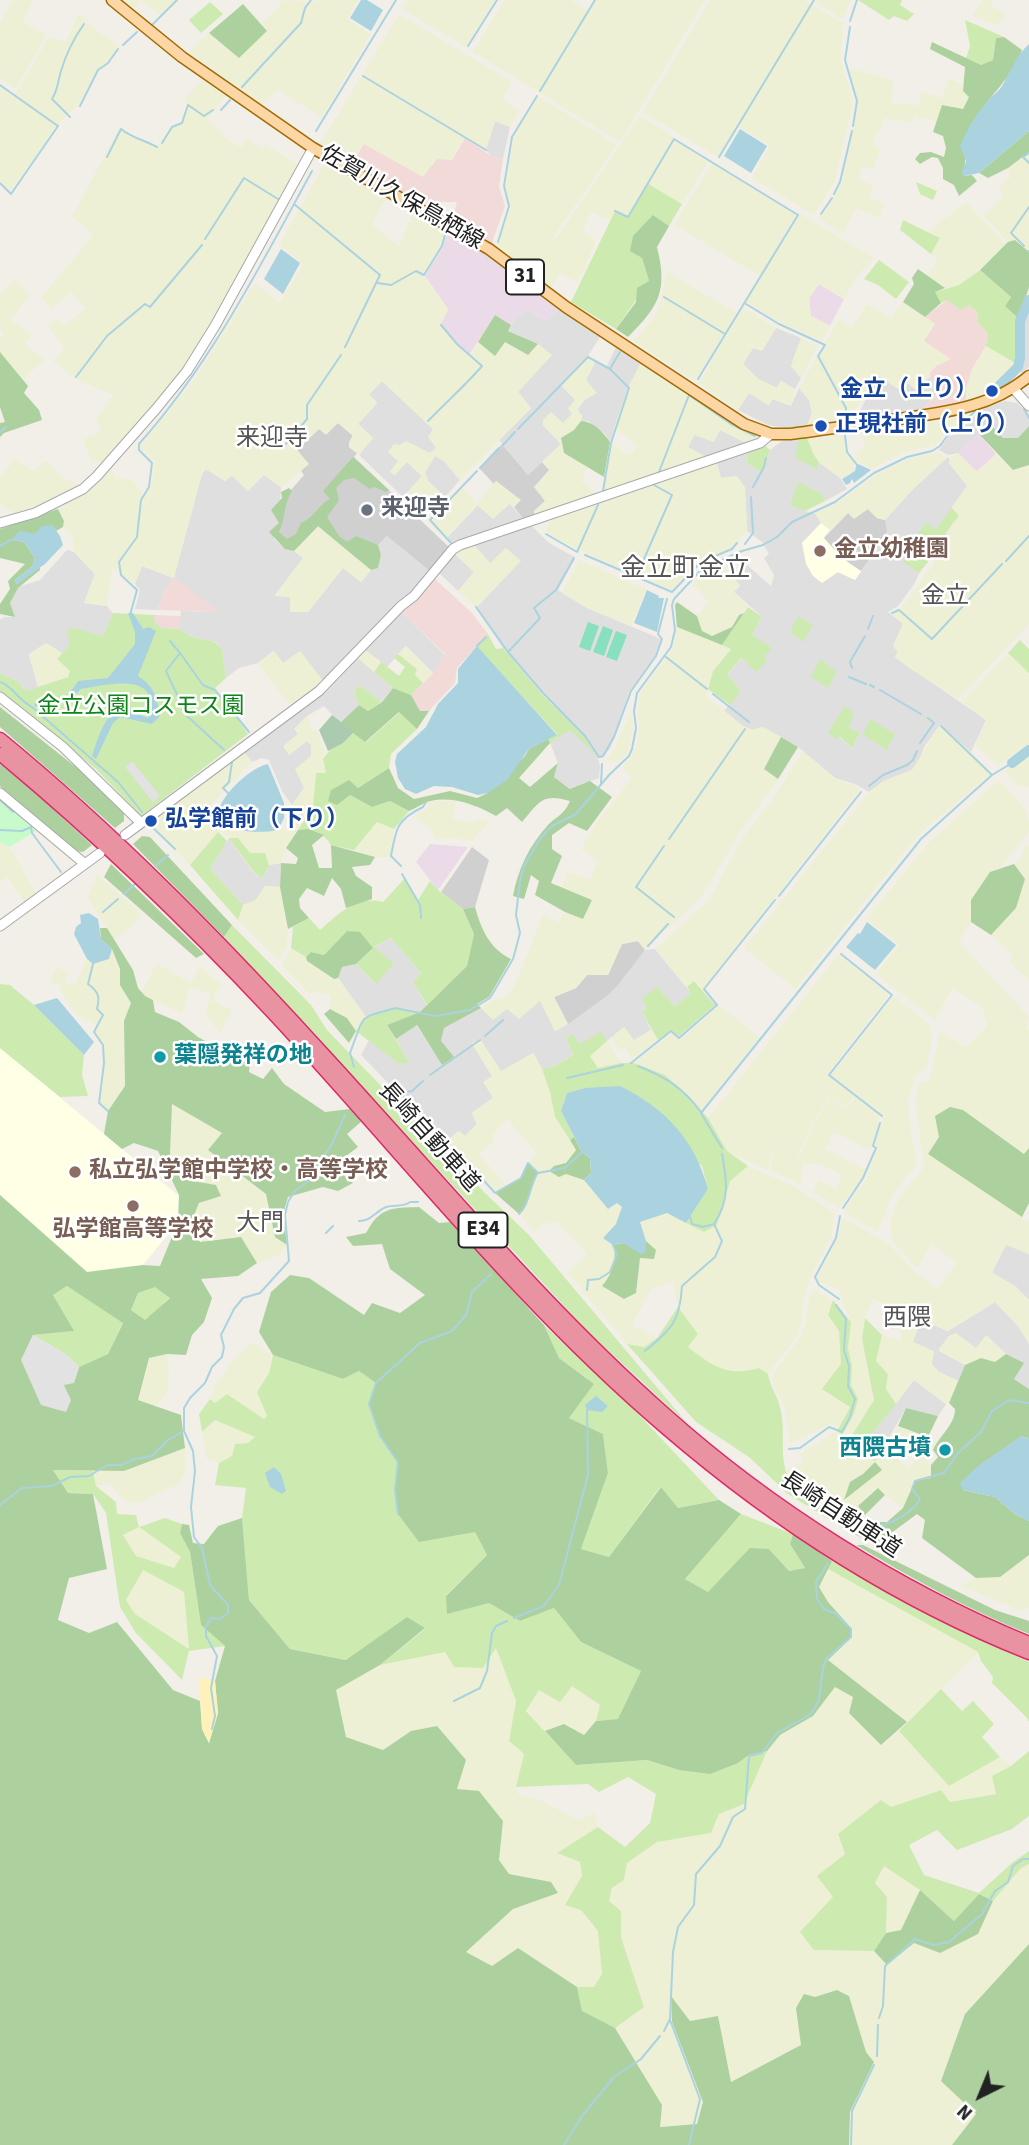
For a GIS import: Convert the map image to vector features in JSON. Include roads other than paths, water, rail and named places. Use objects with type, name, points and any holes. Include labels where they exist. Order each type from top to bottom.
[{"type":"highway","name":"長崎自動車道","points":[[0,738],[109,834],[211,935],[313,1042],[518,1268],[667,1416],[724,1463],[800,1519],[953,1608],[1029,1643]]},
{"type":"highway","name":"長崎自動車道","points":[[0,755],[104,844],[270,1010],[503,1268],[610,1377],[664,1427],[791,1525],[871,1576],[956,1620],[1029,1653]]},
{"type":"main road","name":"佐賀川久保鳥栖線","points":[[111,0],[182,57],[313,148],[489,250],[566,307],[744,424],[771,434],[823,430],[975,405],[1013,388]]},
{"type":"main road","name":"31","points":[[1013,388],[1029,376]]},
{"type":"street","points":[[0,523],[35,513],[83,489],[156,410],[187,372],[215,326],[313,148]]},
{"type":"street","points":[[1013,388],[1029,406]]},
{"type":"street","points":[[125,835],[319,691],[401,606],[414,596],[453,549],[760,443],[771,434]]},
{"type":"street","points":[[0,697],[63,747],[140,822]]},
{"type":"street","points":[[0,793],[85,864]]},
{"type":"street","points":[[0,926],[100,853]]},
{"type":"water","points":[[361,0],[367,0],[383,10],[371,31],[350,18]]},
{"type":"water","points":[[1029,44],[1029,131],[979,173],[964,176],[962,173],[966,161],[960,146],[969,127],[990,98],[1001,88],[1017,58]]},
{"type":"water","points":[[740,129],[767,146],[751,173],[724,156]]},
{"type":"water","points":[[281,249],[300,263],[283,294],[264,279]]},
{"type":"water","points":[[858,464],[871,470],[854,483],[852,479],[846,485],[842,479],[855,471]]},
{"type":"water","points":[[52,525],[63,545],[45,564],[16,585],[15,580],[33,566],[35,558],[24,542],[11,540],[20,531],[35,534],[42,526]]},
{"type":"water","points":[[647,590],[659,596],[658,598],[664,598],[657,632],[634,623]]},
{"type":"water","points":[[128,613],[133,613],[143,629],[149,627],[156,631],[138,676],[154,693],[160,716],[152,724],[120,717],[113,723],[96,759],[92,756],[100,734],[113,713],[127,710],[148,718],[151,702],[148,693],[133,684],[100,686],[81,689],[59,703],[42,703],[36,707],[34,705],[38,701],[65,696],[78,681],[108,678],[135,644],[135,632]]},
{"type":"water","points":[[477,646],[557,735],[529,749],[507,780],[488,793],[478,795],[452,787],[434,786],[416,794],[405,789],[398,778],[395,762],[397,754],[426,727],[438,704],[458,683],[458,669]]},
{"type":"water","points":[[268,764],[284,803],[284,818],[278,830],[246,831],[216,820],[221,803],[234,786],[251,772]]},
{"type":"water","points":[[89,913],[98,919],[101,939],[112,949],[109,959],[93,964],[87,959],[74,934],[81,923],[80,915]]},
{"type":"water","points":[[867,922],[896,945],[875,970],[846,947],[860,934]]},
{"type":"water","points":[[57,998],[94,1042],[84,1055],[34,1005]]},
{"type":"water","points":[[620,1086],[651,1104],[676,1127],[695,1155],[708,1189],[686,1223],[667,1213],[640,1222],[646,1241],[646,1252],[641,1254],[623,1243],[613,1245],[603,1238],[616,1224],[622,1207],[617,1203],[608,1209],[584,1180],[591,1173],[590,1158],[582,1152],[561,1111],[567,1093],[585,1088]]},
{"type":"water","points":[[596,1396],[608,1406],[602,1412],[587,1410],[585,1405]]},
{"type":"water","points":[[1021,1436],[1029,1439],[1029,1521],[1015,1514],[995,1497],[963,1490],[960,1483],[978,1466]]},
{"type":"water","points":[[274,1467],[281,1474],[286,1491],[282,1494],[270,1487],[265,1473]]},
{"type":"waterway","points":[[152,25],[177,0]]},
{"type":"waterway","points":[[242,87],[301,23],[305,8],[311,0]]},
{"type":"waterway","points":[[316,131],[396,0]]},
{"type":"waterway","points":[[468,46],[497,0]]},
{"type":"waterway","points":[[540,91],[595,0]]},
{"type":"waterway","points":[[719,157],[814,0]]},
{"type":"waterway","points":[[850,21],[857,0]]},
{"type":"waterway","points":[[70,117],[52,99],[68,52],[84,24]]},
{"type":"waterway","points":[[850,27],[845,60],[857,101],[853,126]]},
{"type":"waterway","points":[[123,45],[137,32]]},
{"type":"waterway","points":[[80,106],[98,70],[108,63],[118,49]]},
{"type":"waterway","points":[[363,76],[486,150]]},
{"type":"waterway","points":[[0,85],[58,126],[11,194],[0,183]]},
{"type":"waterway","points":[[498,242],[509,206],[504,186],[512,137],[537,96]]},
{"type":"waterway","points":[[221,110],[230,100]]},
{"type":"waterway","points":[[162,143],[172,127],[182,123],[188,105],[204,116],[213,110]]},
{"type":"waterway","points":[[107,157],[121,129],[157,147]]},
{"type":"waterway","points":[[834,194],[840,182],[852,131]]},
{"type":"waterway","points":[[615,211],[628,217],[674,139],[798,215],[698,379]]},
{"type":"waterway","points":[[1029,153],[1023,157],[1029,163]]},
{"type":"waterway","points":[[130,615],[137,590],[121,575],[119,562],[137,537],[141,500],[149,487],[152,463],[139,450],[139,444],[190,380],[212,347],[254,278],[312,171]]},
{"type":"waterway","points":[[205,239],[244,178],[278,199]]},
{"type":"waterway","points":[[821,214],[832,198]]},
{"type":"waterway","points":[[294,204],[380,275],[345,347]]},
{"type":"waterway","points":[[1024,246],[1011,233],[1029,207]]},
{"type":"waterway","points":[[378,283],[391,285],[416,271],[424,275],[442,246],[445,235]]},
{"type":"waterway","points":[[76,377],[107,336],[145,304],[150,307],[202,245]]},
{"type":"waterway","points":[[664,297],[725,334]]},
{"type":"waterway","points":[[1027,303],[1029,297]]},
{"type":"waterway","points":[[999,386],[1018,367],[1020,321],[1029,300]]},
{"type":"waterway","points":[[746,304],[779,324],[825,345],[818,356],[846,408],[846,420]]},
{"type":"waterway","points":[[428,421],[482,366],[457,344],[441,325]]},
{"type":"waterway","points":[[518,429],[588,357],[610,369],[620,352]]},
{"type":"waterway","points":[[285,445],[307,419],[307,405],[341,355]]},
{"type":"waterway","points":[[603,491],[611,443],[629,388],[610,369]]},
{"type":"waterway","points":[[992,393],[999,386]]},
{"type":"waterway","points":[[659,472],[689,395],[731,424],[755,436]]},
{"type":"waterway","points":[[354,1067],[350,1053],[360,1026],[364,1019],[371,1015],[395,1008],[435,1016],[470,1010],[490,998],[513,959],[520,933],[516,915],[524,866],[540,839],[552,826],[576,814],[629,756],[636,728],[634,711],[637,693],[671,647],[675,630],[672,605],[674,599],[702,569],[742,551],[763,545],[777,537],[792,522],[835,502],[874,473],[907,457],[932,451],[978,408]]},
{"type":"waterway","points":[[1024,409],[1029,418]]},
{"type":"waterway","points":[[0,432],[6,427]]},
{"type":"waterway","points":[[503,445],[515,432]]},
{"type":"waterway","points":[[845,435],[847,452],[857,465]]},
{"type":"waterway","points":[[480,468],[499,448]]},
{"type":"waterway","points":[[753,487],[766,458]]},
{"type":"waterway","points":[[452,544],[430,520],[477,471]]},
{"type":"waterway","points":[[637,575],[672,495],[654,485]]},
{"type":"waterway","points":[[745,544],[753,533],[751,497]]},
{"type":"waterway","points":[[546,534],[577,552],[598,505]]},
{"type":"waterway","points":[[1006,561],[1029,536]]},
{"type":"waterway","points":[[0,546],[11,540]]},
{"type":"waterway","points":[[585,555],[672,592],[701,562],[732,549],[737,543]]},
{"type":"waterway","points":[[476,607],[508,652],[540,618],[534,608],[556,590],[574,558]]},
{"type":"waterway","points":[[892,613],[899,610],[932,639],[1002,564]]},
{"type":"waterway","points":[[508,652],[585,736],[599,757],[603,756],[614,737],[631,691],[656,656],[662,639],[658,634],[667,599]]},
{"type":"waterway","points":[[868,629],[873,616]]},
{"type":"waterway","points":[[852,668],[850,662],[865,636]]},
{"type":"waterway","points":[[477,646],[486,637]]},
{"type":"waterway","points":[[170,641],[180,653],[166,671],[187,716],[224,750]]},
{"type":"waterway","points":[[180,653],[203,685],[215,690],[249,732]]},
{"type":"waterway","points":[[666,657],[707,689]]},
{"type":"waterway","points":[[849,677],[866,684]]},
{"type":"waterway","points":[[0,682],[118,782],[142,812]]},
{"type":"waterway","points":[[870,685],[874,687]]},
{"type":"waterway","points":[[880,690],[921,714]]},
{"type":"waterway","points":[[713,694],[749,722]]},
{"type":"waterway","points":[[920,743],[934,723],[928,718]]},
{"type":"waterway","points":[[941,726],[991,774]]},
{"type":"waterway","points":[[669,839],[745,729]]},
{"type":"waterway","points":[[1012,763],[1029,750]]},
{"type":"waterway","points":[[869,786],[883,775],[907,765],[917,751]]},
{"type":"waterway","points":[[228,793],[223,788],[229,782],[232,762]]},
{"type":"waterway","points":[[722,1148],[701,1113],[921,839],[992,775],[1012,763]]},
{"type":"waterway","points":[[601,784],[602,764]]},
{"type":"waterway","points":[[779,896],[861,792]]},
{"type":"waterway","points":[[0,800],[13,812]]},
{"type":"waterway","points":[[401,866],[391,856],[396,832],[402,821],[426,802]]},
{"type":"waterway","points":[[149,824],[175,849]]},
{"type":"waterway","points":[[0,830],[22,831],[31,827],[32,833],[61,872]]},
{"type":"waterway","points":[[664,846],[636,887],[674,917]]},
{"type":"waterway","points":[[155,866],[168,855]]},
{"type":"waterway","points":[[402,874],[420,905],[421,918]]},
{"type":"waterway","points":[[124,894],[135,884]]},
{"type":"waterway","points":[[103,912],[118,899]]},
{"type":"waterway","points":[[631,1063],[671,1031],[679,1038],[717,1005],[704,989],[775,900]]},
{"type":"waterway","points":[[648,946],[668,924]]},
{"type":"waterway","points":[[841,954],[892,995],[829,1075],[882,1116]]},
{"type":"waterway","points":[[93,964],[88,984],[96,992],[97,1009],[103,1015],[94,1032],[103,1045],[104,1063],[99,1103],[108,1111]]},
{"type":"waterway","points":[[485,1036],[503,1020]]},
{"type":"waterway","points":[[430,1075],[480,1040]]},
{"type":"waterway","points":[[567,1078],[623,1065]]},
{"type":"waterway","points":[[638,1066],[673,1084],[688,1096],[701,1112]]},
{"type":"waterway","points":[[391,1086],[404,1097],[406,1092],[412,1091],[423,1081]]},
{"type":"waterway","points":[[212,1729],[215,1716],[211,1688],[217,1656],[206,1636],[206,1626],[211,1618],[220,1619],[228,1613],[228,1605],[210,1585],[202,1548],[194,1537],[191,1507],[195,1471],[193,1451],[184,1431],[184,1408],[222,1357],[224,1347],[221,1335],[234,1309],[243,1298],[260,1293],[289,1261],[285,1215],[288,1202],[294,1192],[312,1178],[345,1115]]},
{"type":"waterway","points":[[843,1208],[863,1178],[876,1148],[873,1146],[880,1123]]},
{"type":"waterway","points":[[469,1164],[495,1193],[521,1178],[528,1163],[538,1173],[565,1168],[582,1152]]},
{"type":"waterway","points":[[690,1217],[692,1224],[703,1227],[714,1224],[719,1215],[726,1190],[722,1154]]},
{"type":"waterway","points":[[519,1214],[525,1206],[537,1174]]},
{"type":"waterway","points":[[359,1221],[370,1218],[386,1207],[418,1202]]},
{"type":"waterway","points":[[839,1299],[819,1285],[815,1277],[836,1238],[840,1216]]},
{"type":"waterway","points":[[645,1351],[668,1330],[677,1316],[682,1286],[715,1257],[722,1241],[714,1224]]},
{"type":"waterway","points":[[326,1233],[333,1226]]},
{"type":"waterway","points":[[587,1290],[588,1280],[599,1279],[610,1272],[617,1254],[613,1245]]},
{"type":"waterway","points":[[398,1514],[395,1490],[398,1462],[380,1436],[369,1404],[376,1383],[420,1343],[452,1331],[466,1315],[472,1292],[491,1274]]},
{"type":"waterway","points":[[789,1449],[800,1448],[829,1427],[842,1432],[850,1417],[855,1399],[848,1386],[849,1366],[844,1350],[846,1319],[836,1305]]},
{"type":"waterway","points":[[860,1530],[885,1524],[909,1512],[920,1499],[912,1489],[915,1481],[944,1473],[959,1452],[981,1432],[992,1411],[1009,1400],[1029,1403]]},
{"type":"waterway","points":[[514,1618],[544,1606],[559,1585],[588,1475],[587,1410]]},
{"type":"waterway","points":[[0,1505],[22,1488],[52,1486],[70,1477],[89,1476],[107,1465],[121,1465],[152,1456],[168,1440],[184,1431]]},
{"type":"waterway","points":[[664,2031],[670,2019],[673,1952],[678,1927],[694,1905],[696,1874],[720,1846],[733,1817],[745,1809],[749,1756],[762,1753],[777,1733],[811,1714],[819,1700],[823,1667],[827,1658],[851,1637],[851,1629],[835,1613],[824,1609],[817,1599],[816,1582],[828,1563]]},
{"type":"waterway","points":[[454,1701],[480,1688],[487,1671],[492,1633],[496,1626],[507,1621]]},
{"type":"waterway","points":[[879,2018],[883,2006],[885,1966],[915,1939],[933,1945],[949,1942],[982,1914],[995,1891],[1008,1882],[1013,1866],[1023,1859],[1029,1859]]},
{"type":"waterway","points":[[670,2020],[700,2099],[689,2145]]},
{"type":"waterway","points":[[877,2056],[878,2025]]},
{"type":"waterway","points":[[564,2145],[582,2116],[614,2077],[641,2059],[660,2036]]},
{"type":"waterway","points":[[851,2145],[852,2111],[874,2065]]},
{"type":"place","name":"金立（上り）","points":[[992,391]]},
{"type":"place","name":"正現社前（上り）","points":[[821,426]]},
{"type":"place","name":"来迎寺","points":[[367,510]]},
{"type":"place","name":"金立幼稚園","points":[[820,551]]},
{"type":"place","name":"弘学館前（下り）","points":[[151,821]]},
{"type":"place","name":"葉隠発祥の地","points":[[160,1057]]},
{"type":"place","name":"私立弘学館中学校・高等学校","points":[[75,1172]]},
{"type":"place","name":"弘学館高等学校","points":[[133,1206]]},
{"type":"place","name":"西隈古墳","points":[[945,1450]]},
{"type":"district","name":"来迎寺","points":[[272,440]]},
{"type":"district","name":"金立町金立","points":[[685,570]]},
{"type":"district","name":"金立","points":[[945,598]]},
{"type":"district","name":"大門","points":[[260,1225]]},
{"type":"district","name":"西隈","points":[[907,1320]]},
{"type":"park label","name":"金立公園コスモス園","points":[[141,708]]}]
